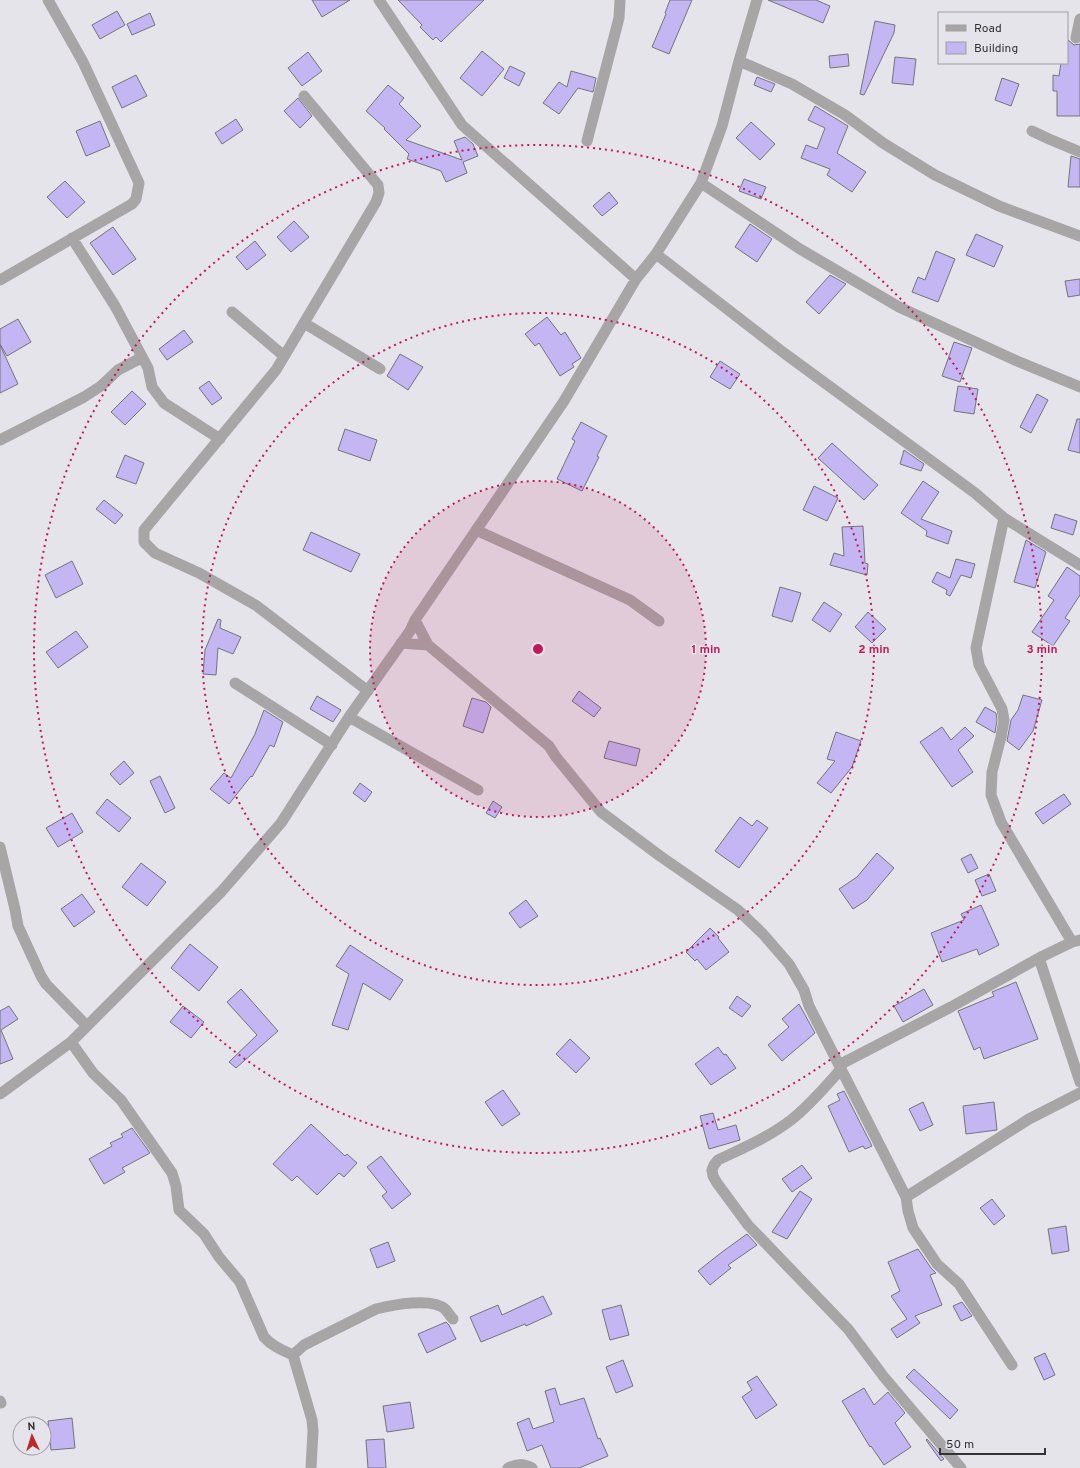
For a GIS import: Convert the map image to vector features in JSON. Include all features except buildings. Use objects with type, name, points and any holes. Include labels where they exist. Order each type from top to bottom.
[{"type":"street","points":[[0,280],[132,204],[136,198],[138,183],[83,62],[48,0]]},
{"type":"street","points":[[379,0],[462,125],[636,280]]},
{"type":"street","points":[[587,141],[619,18],[620,0]]},
{"type":"street","points":[[0,1094],[71,1042],[222,892],[281,824],[349,717],[401,643],[415,620],[564,401],[636,280],[656,254],[701,183],[722,126],[757,0]]},
{"type":"street","points":[[1076,38],[1080,19]]},
{"type":"street","points":[[739,61],[792,84],[845,115],[883,143],[935,175],[999,206],[1080,236]]},
{"type":"street","points":[[304,96],[378,185],[379,193],[376,202],[276,370],[144,530],[144,542],[155,553],[199,573],[257,606],[368,690]]},
{"type":"street","points":[[1032,131],[1080,152]]},
{"type":"street","points":[[701,183],[800,249],[899,307],[1017,361],[1080,387]]},
{"type":"street","points":[[72,238],[115,306],[141,358],[148,368],[152,387],[164,402],[220,439]]},
{"type":"street","points":[[656,254],[784,353],[975,493],[1004,518],[1080,566]]},
{"type":"street","points":[[232,312],[284,356]]},
{"type":"street","points":[[304,323],[380,369]]},
{"type":"street","points":[[0,440],[84,397],[101,386],[118,370],[141,358]]},
{"type":"street","points":[[956,1466],[884,1377],[848,1329],[748,1225],[717,1183],[713,1176],[712,1170],[718,1160],[766,1136],[790,1120],[811,1102],[840,1067],[1039,958],[1076,941],[1001,822],[991,795],[992,772],[1004,720],[1002,709],[979,665],[976,648],[1004,518]]},
{"type":"street","points":[[476,530],[630,600],[659,621]]},
{"type":"street","points":[[415,620],[428,645],[549,746],[556,757],[601,812],[660,856],[732,905],[752,923],[789,964],[804,990],[809,1006],[906,1197],[913,1228],[937,1264],[959,1284],[1012,1365]]},
{"type":"street","points":[[401,643],[428,645]]},
{"type":"street","points":[[235,683],[332,745]]},
{"type":"street","points":[[349,717],[478,790]]},
{"type":"street","points":[[0,847],[18,926],[44,980],[87,1026]]},
{"type":"street","points":[[1039,958],[1080,1082]]},
{"type":"street","points":[[71,1042],[93,1073],[121,1100],[172,1173],[180,1210],[204,1234],[219,1257],[240,1282],[264,1337],[273,1345],[294,1355],[312,1420],[313,1431],[311,1468]]},
{"type":"street","points":[[906,1197],[1029,1119],[1080,1093]]},
{"type":"street","points":[[294,1355],[304,1345],[376,1309],[385,1306],[418,1303],[434,1304],[444,1309],[453,1320]]},
{"type":"street","points":[[508,1468],[519,1464],[532,1468]]}]
